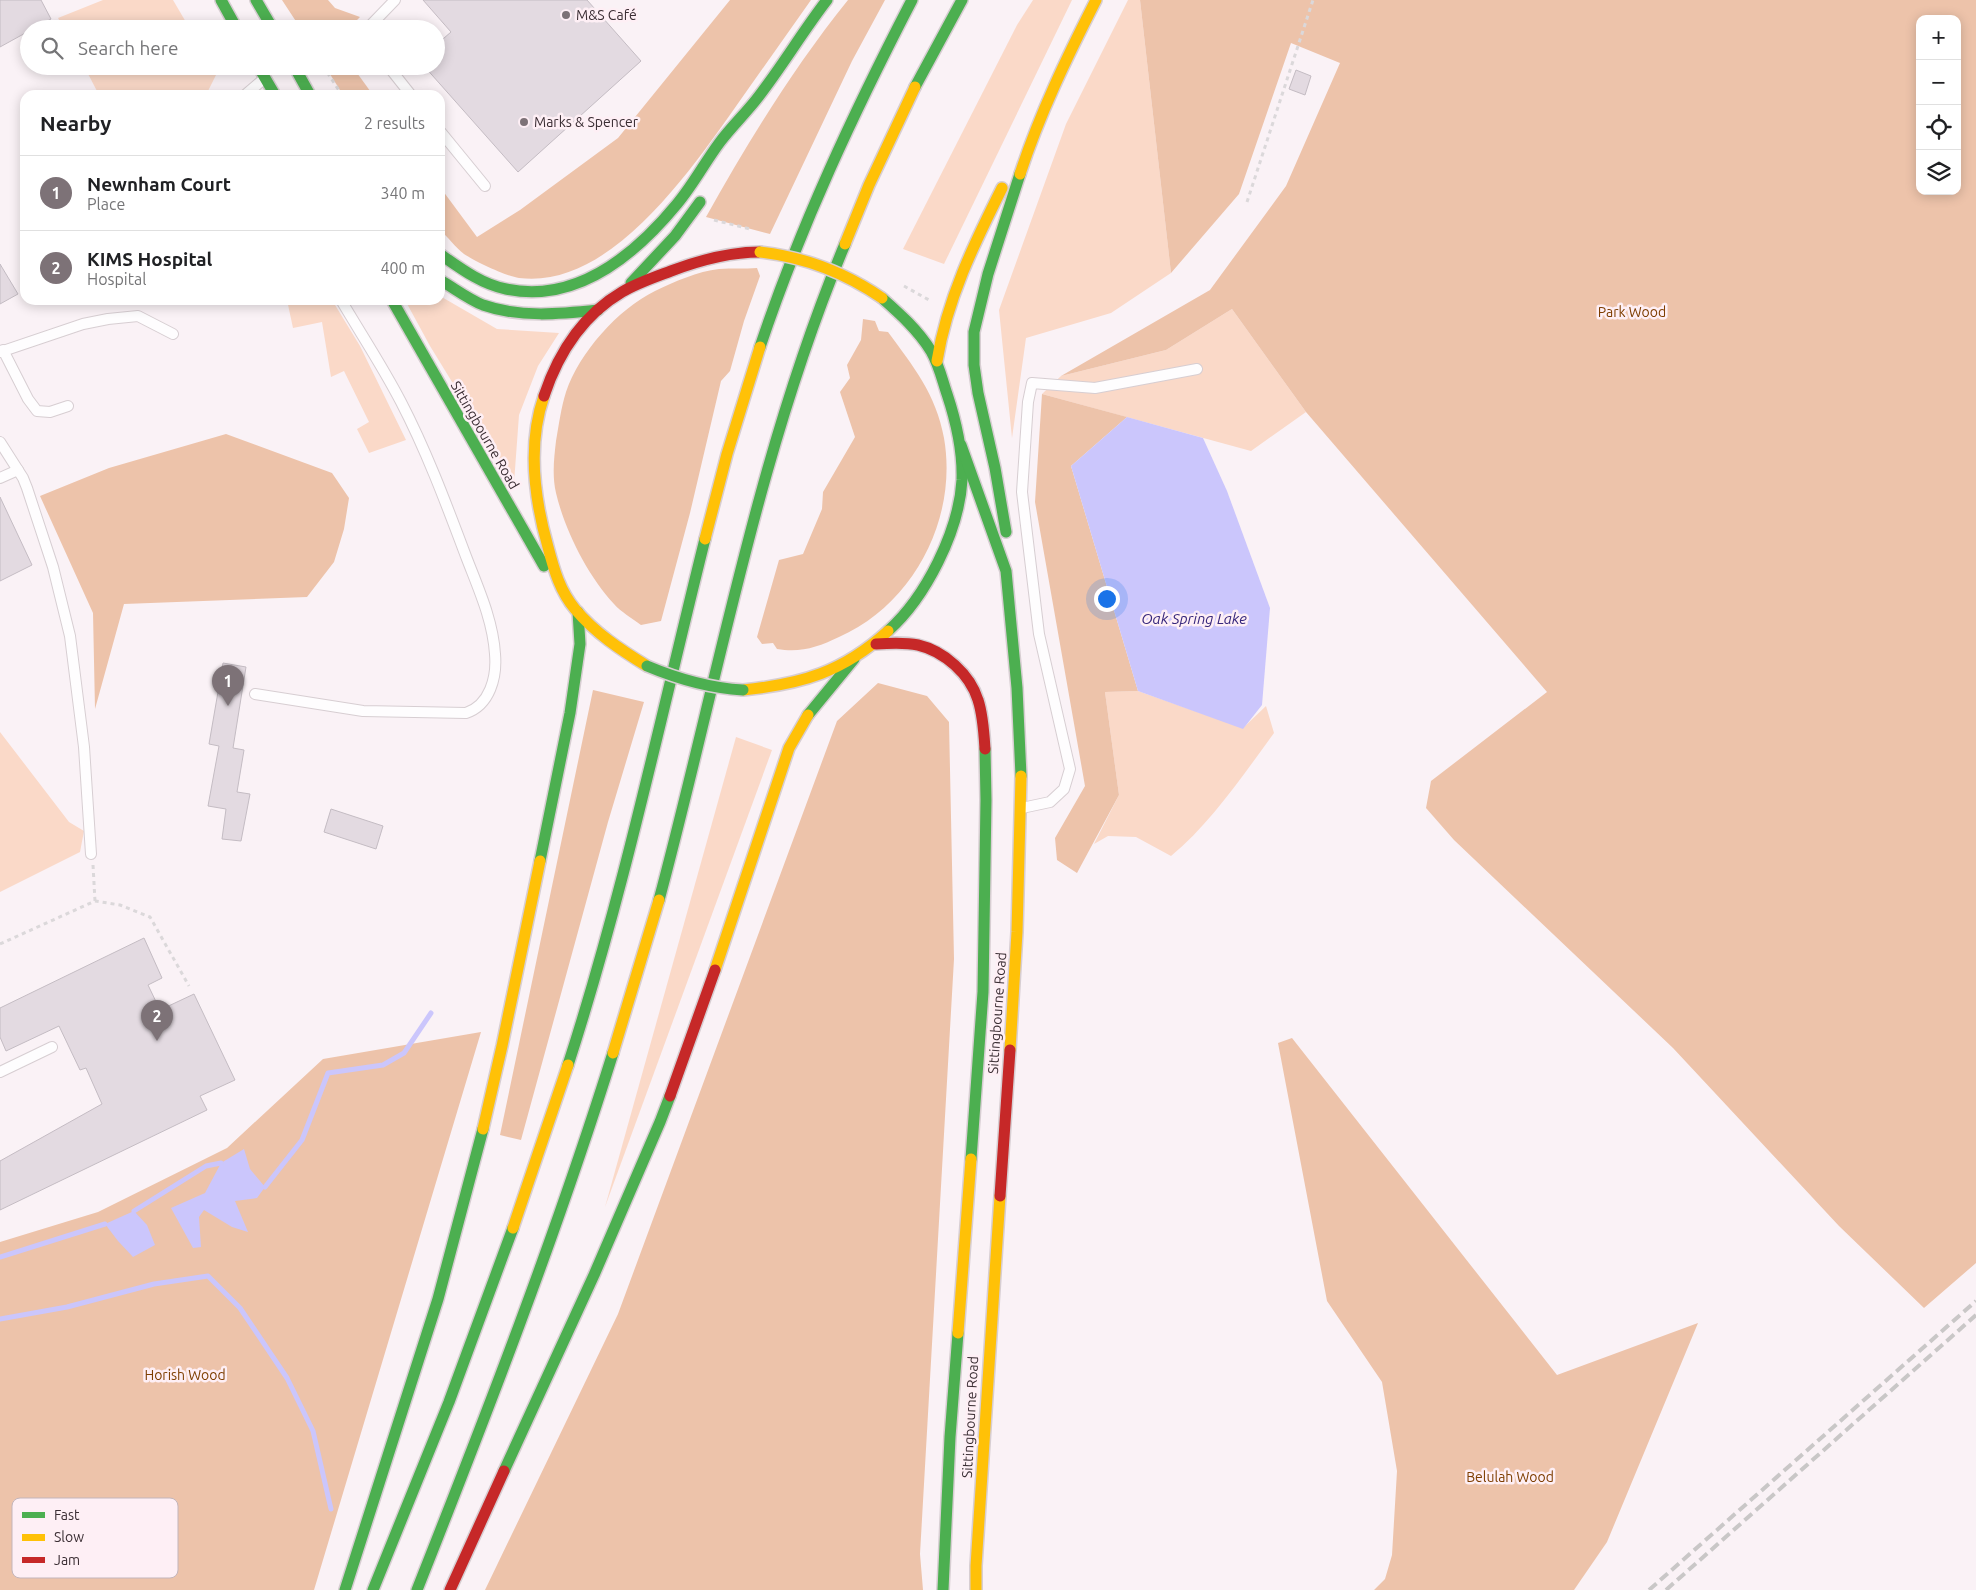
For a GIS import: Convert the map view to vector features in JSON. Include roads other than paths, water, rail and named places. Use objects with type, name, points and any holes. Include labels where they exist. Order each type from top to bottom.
[{"type":"highway","points":[[221,0],[232,20]]},
{"type":"highway","points":[[256,0],[268,20]]},
{"type":"highway","points":[[445,258],[466,273],[488,284],[517,292],[534,294],[569,288],[618,262],[647,237],[676,204],[725,136],[747,112],[827,0]]},
{"type":"highway","points":[[373,1590],[484,1307],[540,1149],[580,1028],[628,858],[692,590],[721,478],[743,398],[768,323],[810,213],[834,157],[912,0]]},
{"type":"highway","points":[[417,1590],[514,1340],[606,1073],[656,911],[756,509],[798,368],[841,251],[870,180],[937,44],[962,0]]},
{"type":"highway","points":[[1006,570],[1007,537],[995,468],[978,393],[973,349],[974,332],[981,298],[1031,140],[1067,57],[1096,0]]},
{"type":"highway","points":[[263,75],[272,90]]},
{"type":"highway","points":[[299,75],[307,90]]},
{"type":"highway","points":[[725,156],[747,112]]},
{"type":"highway","points":[[936,361],[948,310],[979,233],[1002,186],[1031,140]]},
{"type":"highway","points":[[557,582],[536,501],[532,465],[536,426],[544,391],[566,347],[585,322],[625,290],[675,236],[707,190]]},
{"type":"highway","points":[[450,1590],[594,1275],[660,1122],[716,967],[796,732],[816,703],[854,659],[876,644],[898,622],[920,593],[932,574],[944,547],[960,493],[962,473],[961,445],[950,401],[936,361],[910,325],[882,298],[858,282],[828,266],[800,258],[760,252],[727,253],[710,257],[625,290]]},
{"type":"highway","points":[[445,283],[482,304],[519,314],[598,310]]},
{"type":"highway","name":"Sittingbourne Road","points":[[395,305],[539,560],[578,612],[604,638],[647,666],[666,675],[714,688],[744,690],[782,686],[808,680],[854,659]]},
{"type":"highway","name":"Sittingbourne Road","points":[[961,445],[1006,570],[1017,688],[1021,808],[1013,1004],[993,1284],[976,1590]]},
{"type":"highway","points":[[345,1590],[414,1378],[448,1264],[477,1154],[506,1027],[570,713],[580,644],[578,612]]},
{"type":"highway","name":"Sittingbourne Road","points":[[876,644],[896,642],[919,645],[953,662],[968,681],[978,700],[984,730],[986,800],[983,992],[950,1437],[943,1590]]},
{"type":"lane","points":[[375,20],[395,0]]},
{"type":"lane","points":[[395,75],[407,90]]},
{"type":"lane","points":[[251,90],[265,78]]},
{"type":"lane","points":[[445,137],[485,186]]},
{"type":"lane","points":[[255,694],[334,708],[363,711],[466,713],[476,709],[483,703],[492,686],[496,664],[493,634],[459,537],[415,429],[380,363],[344,305]]},
{"type":"lane","points":[[68,406],[50,412],[37,411],[28,399],[2,351],[82,324],[138,316],[173,334]]},
{"type":"lane","points":[[1021,808],[1050,802],[1064,789],[1070,769],[1039,634],[1022,492],[1028,402],[1032,383],[1095,388],[1197,369]]},
{"type":"lane","points":[[0,442],[27,488],[53,567],[70,636],[84,747],[91,854]]},
{"type":"lane","points":[[0,478],[18,470]]},
{"type":"lane","points":[[0,1072],[52,1047]]},
{"type":"water","name":"Oak Spring Lake","points":[[1127,417],[1203,438],[1227,491],[1270,608],[1262,705],[1243,729],[1138,691],[1071,466]]},
{"type":"water","points":[[244,1149],[250,1169],[265,1187],[257,1198],[235,1201],[248,1232],[232,1227],[204,1210],[199,1217],[201,1247],[193,1248],[171,1208],[205,1193],[221,1163]]},
{"type":"water","points":[[134,1211],[147,1225],[155,1245],[133,1257],[105,1224]]},
{"type":"waterway","points":[[265,1187],[302,1140],[328,1073],[383,1065],[404,1053],[431,1013]]},
{"type":"waterway","points":[[134,1211],[206,1166],[221,1163]]},
{"type":"waterway","points":[[0,1257],[105,1224]]},
{"type":"waterway","points":[[0,1319],[67,1307],[154,1284],[208,1276],[240,1308],[287,1378],[313,1431],[331,1509]]},
{"type":"railway","points":[[1649,1590],[1976,1301]]},
{"type":"railway","points":[[1666,1590],[1976,1315]]},
{"type":"place","name":"M&S Café","points":[[566,15]]},
{"type":"place","name":"Marks & Spencer","points":[[524,122]]},
{"type":"place","name":"Newnham Court","points":[[228,706]]},
{"type":"place","name":"KIMS Hospital","points":[[157,1041]]},
{"type":"park label","name":"Park Wood","points":[[1632,312]]},
{"type":"park label","name":"Horish Wood","points":[[185,1375]]},
{"type":"park label","name":"Belulah Wood","points":[[1510,1477]]}]
